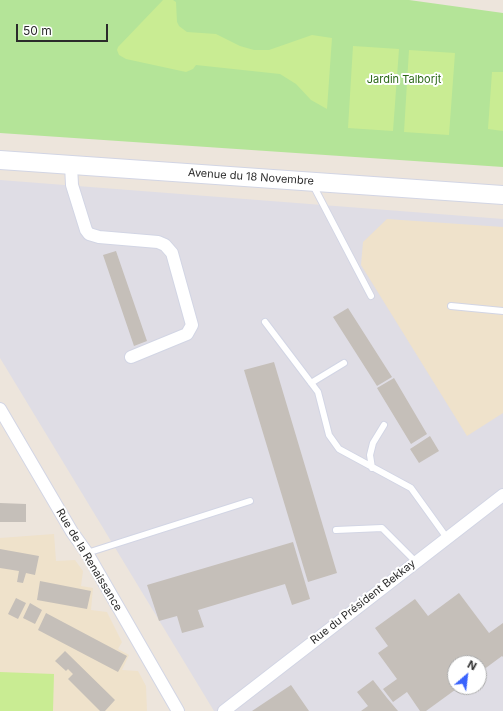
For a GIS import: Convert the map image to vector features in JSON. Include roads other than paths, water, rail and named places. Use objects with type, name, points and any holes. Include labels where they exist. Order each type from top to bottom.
[{"type":"street","name":"Avenue du 18 Novembre","points":[[0,160],[503,195]]},
{"type":"street","points":[[71,165],[72,185],[86,230],[90,234],[99,238],[158,242],[165,244],[172,253],[192,325],[187,334],[131,357]]},
{"type":"street","name":"Rue de la Renaissance","points":[[0,409],[72,532],[87,553],[178,711]]},
{"type":"street","name":"Rue du Président Bekkay","points":[[224,711],[447,538],[502,499]]},
{"type":"lane","points":[[311,182],[371,296]]},
{"type":"lane","points":[[451,306],[503,311]]},
{"type":"lane","points":[[265,322],[318,392],[329,435],[339,448],[372,468],[412,488],[447,538]]},
{"type":"lane","points":[[311,383],[344,363]]},
{"type":"lane","points":[[372,468],[370,455],[373,443],[384,425]]},
{"type":"lane","points":[[87,553],[250,501]]},
{"type":"lane","points":[[336,530],[382,528],[416,562]]},
{"type":"park label","name":"Jardin Talborjt","points":[[404,80]]}]
